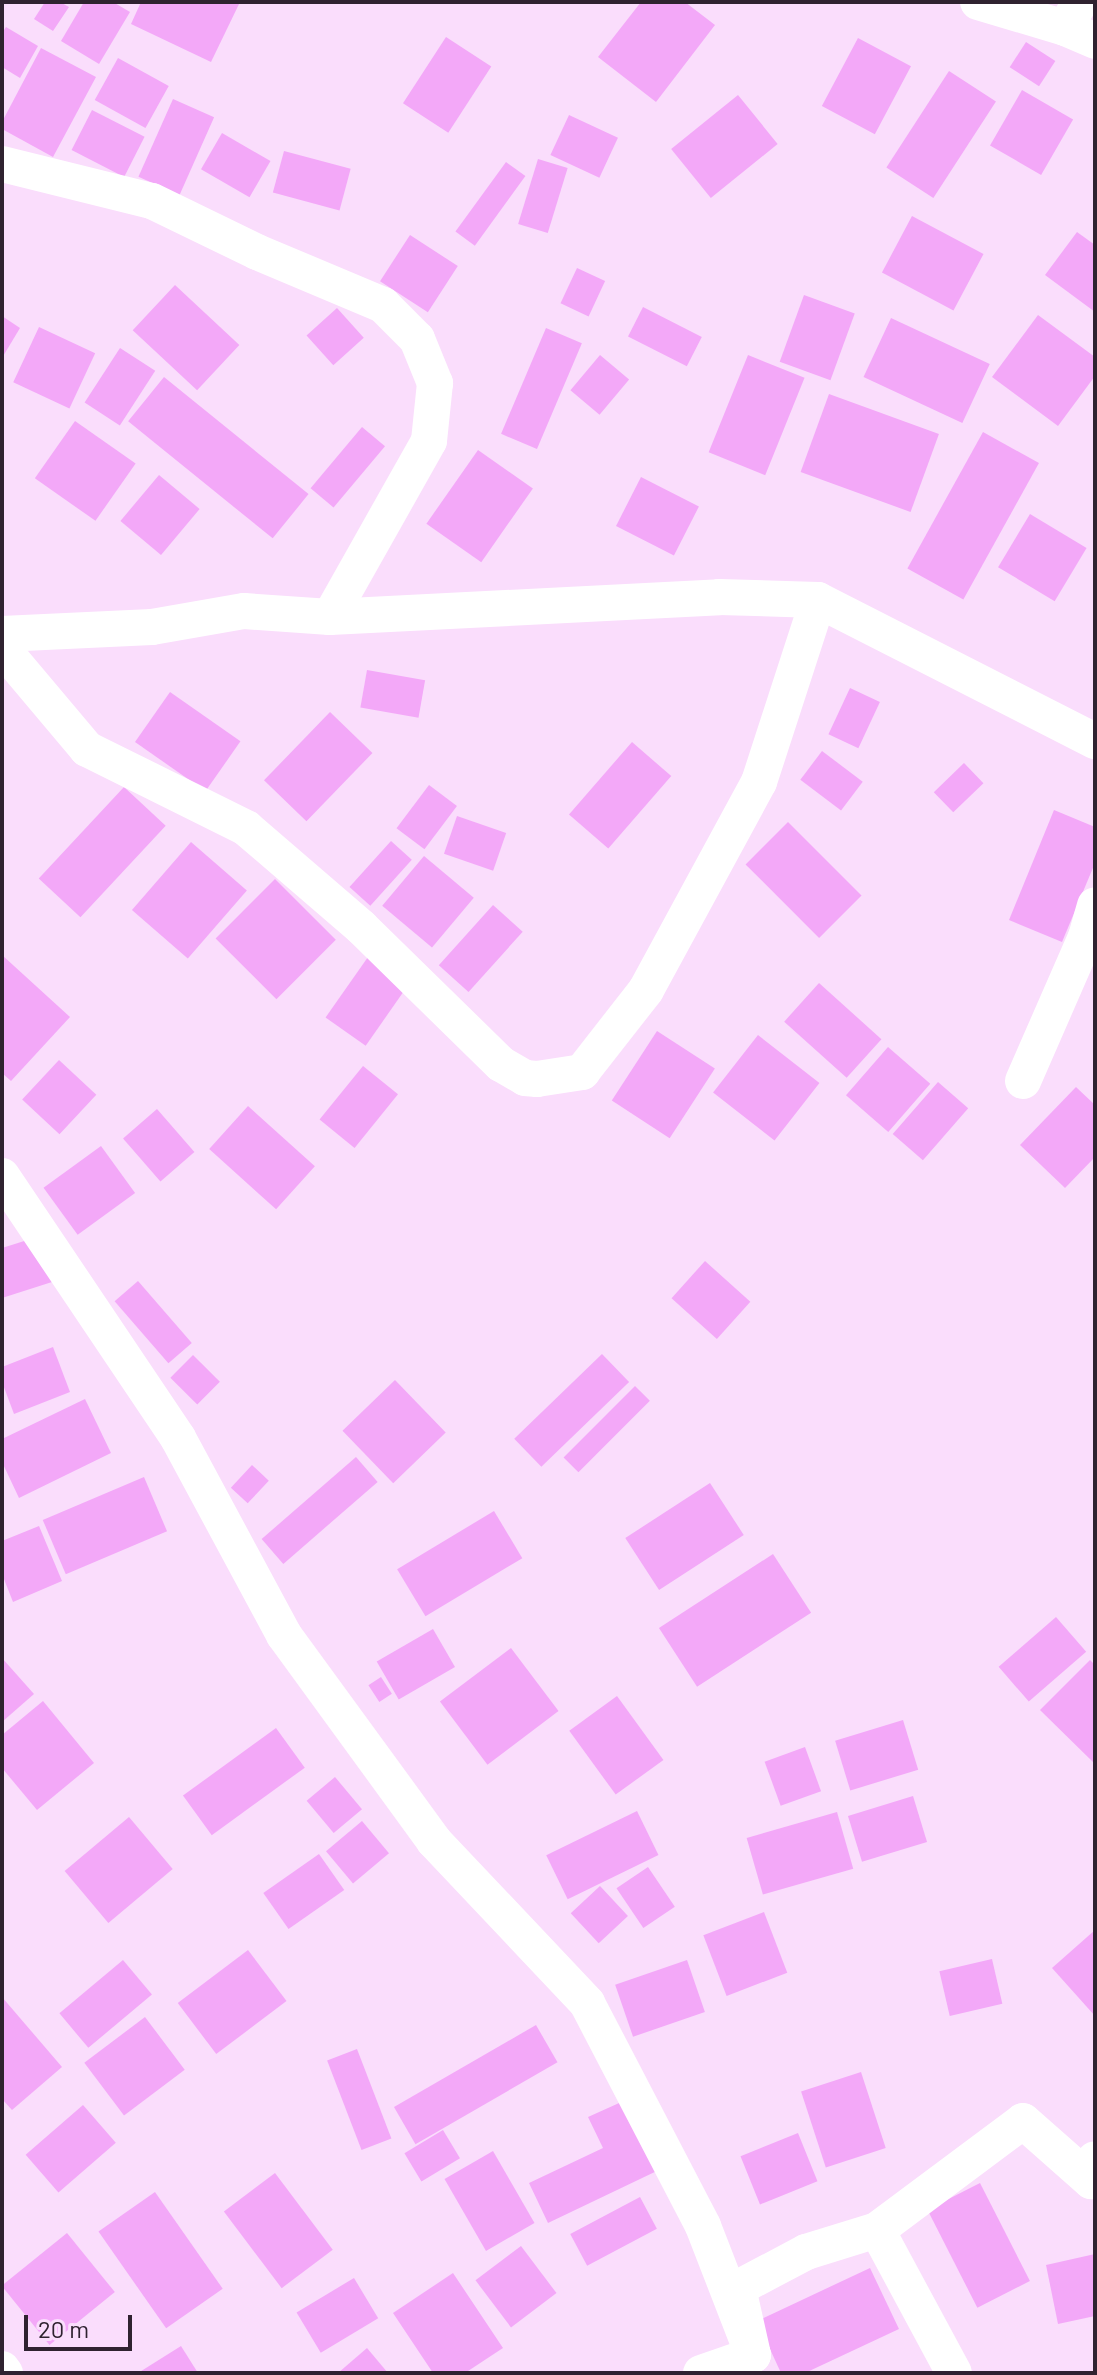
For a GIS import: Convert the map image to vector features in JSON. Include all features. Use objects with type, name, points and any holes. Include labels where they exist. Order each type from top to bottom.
[{"type":"street","points":[[978,2],[1080,24]]},
{"type":"street","points":[[2,164],[152,201],[257,252],[383,305],[417,339],[435,383],[429,441],[330,617]]},
{"type":"street","points":[[2,634],[152,627],[244,611],[330,617],[719,597],[818,600],[1095,741]]},
{"type":"street","points":[[2,648],[87,749],[246,828],[361,927],[501,1064],[525,1078],[537,1079],[582,1072],[646,990],[759,782],[818,600]]},
{"type":"street","points":[[1023,1081],[1086,937],[1095,905]]},
{"type":"street","points":[[2,1176],[178,1438],[293,1648],[434,1841],[587,2003],[703,2226],[753,2355]]},
{"type":"street","points":[[753,2355],[738,2288],[806,2252],[877,2230],[1023,2121],[1091,2181],[1095,2159]]},
{"type":"street","points":[[877,2230],[954,2373]]},
{"type":"street","points":[[701,2373],[753,2355]]},
{"type":"building","points":[[45,2],[60,2],[69,7],[53,31],[34,19]]},
{"type":"building","points":[[84,2],[113,2],[130,12],[99,64],[61,41]]},
{"type":"building","points":[[141,2],[240,2],[211,62],[131,24]]},
{"type":"building","points":[[641,2],[685,2],[715,25],[656,102],[598,57]]},
{"type":"building","points":[[6,27],[38,46],[20,78],[2,67],[2,33]]},
{"type":"building","points":[[446,37],[491,66],[448,133],[403,103]]},
{"type":"building","points":[[858,38],[911,66],[875,134],[822,106]]},
{"type":"building","points":[[1026,42],[1055,61],[1039,86],[1010,67]]},
{"type":"building","points":[[41,48],[96,77],[53,157],[2,129],[2,122]]},
{"type":"building","points":[[118,58],[169,86],[145,128],[95,100]]},
{"type":"building","points":[[949,71],[996,101],[933,198],[886,167]]},
{"type":"building","points":[[1022,90],[1073,119],[1041,175],[990,145]]},
{"type":"building","points":[[738,95],[778,144],[711,198],[671,149]]},
{"type":"building","points":[[173,99],[214,117],[180,195],[138,177]]},
{"type":"building","points":[[92,110],[145,137],[124,177],[72,150]]},
{"type":"building","points":[[569,115],[618,138],[599,178],[550,155]]},
{"type":"building","points":[[222,133],[270,161],[249,197],[201,169]]},
{"type":"building","points":[[284,151],[351,169],[340,210],[273,193]]},
{"type":"building","points":[[538,159],[568,168],[548,233],[518,224]]},
{"type":"building","points":[[506,162],[525,176],[475,246],[455,232]]},
{"type":"building","points":[[912,216],[984,254],[953,311],[882,273]]},
{"type":"building","points":[[1077,232],[1095,245],[1095,312],[1045,275]]},
{"type":"building","points":[[410,235],[458,266],[428,312],[380,281]]},
{"type":"building","points":[[577,268],[605,281],[589,316],[561,303]]},
{"type":"building","points":[[175,285],[239,345],[197,390],[133,330]]},
{"type":"building","points":[[804,295],[855,313],[830,380],[780,362]]},
{"type":"building","points":[[643,307],[702,337],[687,366],[628,336]]},
{"type":"building","points":[[337,308],[364,338],[333,365],[307,335]]},
{"type":"building","points":[[1038,315],[1095,357],[1095,376],[1058,426],[992,377]]},
{"type":"building","points":[[2,316],[20,328],[2,358]]},
{"type":"building","points":[[891,318],[990,364],[962,423],[864,377]]},
{"type":"building","points":[[39,327],[95,353],[69,408],[13,382]]},
{"type":"building","points":[[546,328],[582,343],[537,449],[501,434]]},
{"type":"building","points":[[120,348],[155,371],[120,425],[85,403]]},
{"type":"building","points":[[600,355],[629,379],[600,415],[570,390]]},
{"type":"building","points":[[748,355],[805,378],[765,475],[709,452]]},
{"type":"building","points":[[164,377],[309,494],[273,538],[128,421]]},
{"type":"building","points":[[829,394],[939,434],[911,512],[801,472]]},
{"type":"building","points":[[75,421],[136,463],[95,521],[35,478]]},
{"type":"building","points":[[362,427],[385,446],[334,508],[311,488]]},
{"type":"building","points":[[983,432],[1039,463],[963,599],[907,568]]},
{"type":"building","points":[[478,450],[533,488],[481,562],[426,524]]},
{"type":"building","points":[[159,475],[200,509],[161,555],[120,521]]},
{"type":"building","points":[[641,477],[699,507],[674,556],[616,526]]},
{"type":"building","points":[[1030,514],[1087,548],[1055,601],[998,567]]},
{"type":"building","points":[[367,670],[425,680],[419,718],[360,707]]},
{"type":"building","points":[[850,688],[880,702],[858,748],[828,734]]},
{"type":"building","points":[[170,692],[240,741],[205,791],[135,742]]},
{"type":"building","points":[[330,712],[372,753],[306,821],[264,780]]},
{"type":"building","points":[[632,742],[671,776],[608,849],[569,814]]},
{"type":"building","points":[[822,751],[863,782],[841,810],[800,780]]},
{"type":"building","points":[[964,763],[983,783],[953,812],[934,792]]},
{"type":"building","points":[[429,785],[457,806],[424,849],[397,828]]},
{"type":"building","points":[[124,787],[166,826],[80,917],[39,878]]},
{"type":"building","points":[[1054,810],[1095,827],[1095,863],[1062,942],[1009,920]]},
{"type":"building","points":[[457,816],[506,833],[493,871],[444,854]]},
{"type":"building","points":[[788,822],[862,896],[819,938],[746,864]]},
{"type":"building","points":[[391,841],[412,860],[370,906],[350,887]]},
{"type":"building","points":[[191,842],[247,891],[188,958],[132,910]]},
{"type":"building","points":[[424,856],[474,898],[432,948],[382,906]]},
{"type":"building","points":[[275,879],[336,940],[276,999],[216,938]]},
{"type":"building","points":[[493,905],[523,932],[469,992],[439,965]]},
{"type":"building","points":[[2,955],[70,1017],[11,1081],[2,1073]]},
{"type":"building","points":[[368,957],[408,985],[366,1046],[326,1018]]},
{"type":"building","points":[[819,983],[881,1039],[847,1078],[784,1022]]},
{"type":"building","points":[[657,1031],[715,1069],[670,1138],[612,1101]]},
{"type":"building","points":[[758,1035],[819,1083],[775,1141],[713,1093]]},
{"type":"building","points":[[888,1047],[930,1084],[888,1132],[846,1095]]},
{"type":"building","points":[[59,1060],[96,1095],[59,1134],[22,1099]]},
{"type":"building","points":[[363,1066],[398,1094],[355,1148],[320,1120]]},
{"type":"building","points":[[938,1082],[968,1108],[923,1160],[893,1134]]},
{"type":"building","points":[[1076,1087],[1095,1105],[1095,1157],[1065,1188],[1020,1145]]},
{"type":"building","points":[[248,1106],[315,1166],[276,1209],[209,1149]]},
{"type":"building","points":[[157,1109],[194,1152],[160,1182],[123,1139]]},
{"type":"building","points":[[101,1146],[135,1193],[78,1235],[44,1188]]},
{"type":"building","points":[[37,1237],[52,1282],[2,1298],[2,1248]]},
{"type":"building","points":[[705,1261],[750,1302],[717,1339],[672,1298]]},
{"type":"building","points":[[138,1281],[192,1343],[168,1363],[115,1301]]},
{"type":"building","points":[[53,1347],[70,1392],[14,1414],[2,1382],[2,1367]]},
{"type":"building","points":[[602,1354],[629,1382],[541,1467],[514,1439]]},
{"type":"building","points":[[193,1355],[220,1382],[197,1404],[170,1378]]},
{"type":"building","points":[[395,1380],[446,1433],[393,1483],[342,1431]]},
{"type":"building","points":[[635,1386],[650,1401],[578,1472],[564,1457]]},
{"type":"building","points":[[85,1399],[111,1453],[19,1498],[2,1462],[2,1439]]},
{"type":"building","points":[[356,1457],[378,1482],[283,1564],[262,1539]]},
{"type":"building","points":[[252,1465],[269,1481],[248,1503],[231,1488]]},
{"type":"building","points":[[144,1477],[167,1531],[66,1574],[43,1520]]},
{"type":"building","points":[[710,1483],[744,1535],[659,1590],[625,1538]]},
{"type":"building","points":[[494,1511],[522,1558],[425,1616],[397,1569]]},
{"type":"building","points":[[39,1526],[62,1581],[13,1602],[2,1574],[2,1541]]},
{"type":"building","points":[[773,1554],[811,1613],[697,1687],[659,1628]]},
{"type":"building","points":[[1056,1617],[1086,1652],[1029,1702],[999,1667]]},
{"type":"building","points":[[433,1629],[455,1667],[399,1700],[377,1661]]},
{"type":"building","points":[[511,1648],[559,1711],[487,1765],[440,1702]]},
{"type":"building","points":[[2,1658],[34,1694],[2,1722]]},
{"type":"building","points":[[1090,1660],[1095,1665],[1095,1764],[1040,1710]]},
{"type":"building","points":[[381,1677],[392,1694],[379,1702],[368,1685]]},
{"type":"building","points":[[617,1696],[663,1760],[616,1795],[569,1731]]},
{"type":"building","points":[[43,1701],[94,1763],[37,1810],[2,1768],[2,1735]]},
{"type":"building","points":[[903,1720],[918,1770],[850,1790],[835,1741]]},
{"type":"building","points":[[276,1728],[305,1768],[212,1835],[183,1796]]},
{"type":"building","points":[[805,1747],[821,1791],[781,1806],[765,1762]]},
{"type":"building","points":[[335,1777],[362,1809],[334,1833],[307,1801]]},
{"type":"building","points":[[913,1796],[927,1842],[862,1862],[848,1816]]},
{"type":"building","points":[[637,1811],[658,1855],[568,1899],[546,1855]]},
{"type":"building","points":[[837,1812],[853,1869],[763,1895],[747,1838]]},
{"type":"building","points":[[129,1817],[173,1869],[108,1923],[65,1871]]},
{"type":"building","points":[[362,1821],[389,1853],[353,1883],[326,1851]]},
{"type":"building","points":[[319,1854],[344,1890],[289,1929],[263,1893]]},
{"type":"building","points":[[648,1867],[675,1907],[643,1928],[616,1888]]},
{"type":"building","points":[[600,1886],[628,1916],[599,1943],[571,1913]]},
{"type":"building","points":[[764,1912],[787,1973],[727,1996],[703,1935]]},
{"type":"building","points":[[1095,1930],[1095,2016],[1052,1968]]},
{"type":"building","points":[[248,1950],[287,2001],[216,2054],[178,2003]]},
{"type":"building","points":[[992,1959],[1002,2004],[950,2016],[939,1971]]},
{"type":"building","points":[[123,1960],[152,1994],[88,2048],[59,2013]]},
{"type":"building","points":[[687,1960],[705,2012],[633,2037],[615,1985]]},
{"type":"building","points":[[2,1997],[62,2067],[12,2110],[2,2099]]},
{"type":"building","points":[[145,2017],[185,2070],[124,2115],[84,2063]]},
{"type":"building","points":[[536,2025],[558,2062],[415,2144],[394,2107]]},
{"type":"building","points":[[357,2049],[391,2139],[362,2150],[327,2060]]},
{"type":"building","points":[[861,2072],[886,2148],[826,2168],[801,2091]]},
{"type":"building","points":[[628,2099],[661,2169],[548,2223],[529,2183],[603,2148],[588,2117]]},
{"type":"building","points":[[83,2105],[116,2143],[58,2193],[26,2155]]},
{"type":"building","points":[[443,2130],[460,2158],[421,2181],[404,2153]]},
{"type":"building","points":[[798,2133],[817,2181],[760,2204],[741,2156]]},
{"type":"building","points":[[493,2151],[534,2223],[486,2251],[445,2179]]},
{"type":"building","points":[[275,2173],[333,2250],[282,2288],[224,2212]]},
{"type":"building","points":[[980,2183],[1030,2281],[977,2308],[927,2210]]},
{"type":"building","points":[[155,2192],[223,2289],[166,2328],[98,2232]]},
{"type":"building","points":[[640,2197],[657,2229],[587,2266],[570,2234]]},
{"type":"building","points":[[67,2233],[115,2292],[50,2345],[2,2286]]},
{"type":"building","points":[[521,2246],[557,2293],[511,2327],[475,2280]]},
{"type":"building","points":[[1095,2254],[1095,2316],[1058,2324],[1046,2265]]},
{"type":"building","points":[[870,2268],[899,2329],[805,2373],[781,2373],[757,2321]]},
{"type":"building","points":[[453,2273],[503,2348],[465,2373],[433,2373],[393,2313]]},
{"type":"building","points":[[354,2278],[378,2318],[321,2353],[297,2313]]},
{"type":"building","points":[[181,2346],[198,2373],[138,2373]]},
{"type":"building","points":[[367,2348],[388,2373],[338,2373]]}]
